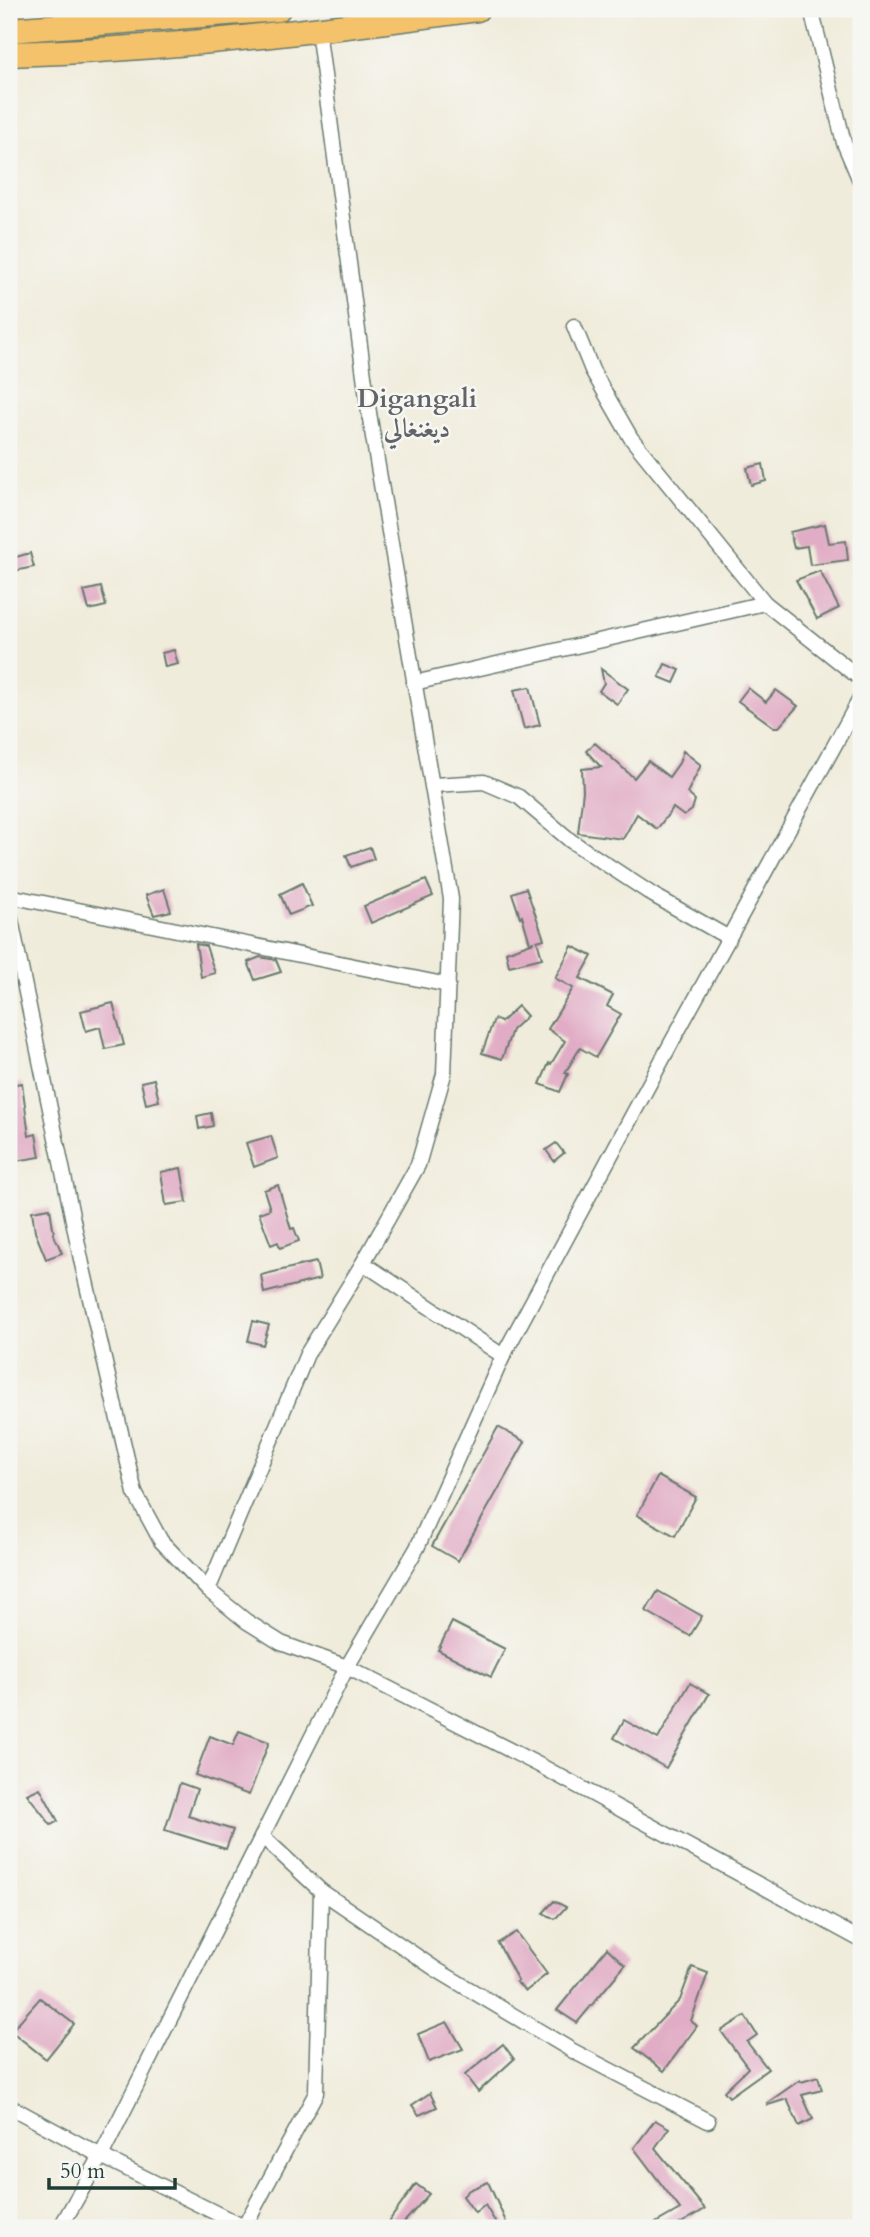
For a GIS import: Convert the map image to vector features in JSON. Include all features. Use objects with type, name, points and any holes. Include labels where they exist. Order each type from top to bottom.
[{"type":"highway","points":[[9,30],[136,14],[278,9]]},
{"type":"highway","points":[[9,54],[72,52],[318,30],[477,9]]},
{"type":"street","points":[[811,9],[844,144],[861,183]]},
{"type":"street","points":[[208,1590],[306,1353],[363,1263],[418,1165],[444,1074],[451,899],[369,413],[318,30]]},
{"type":"street","points":[[574,326],[592,370],[631,438],[765,603],[861,679]]},
{"type":"street","points":[[414,683],[765,603]]},
{"type":"street","points":[[60,2228],[101,2156],[347,1667],[417,1548],[503,1356],[861,697]]},
{"type":"street","points":[[433,785],[484,782],[519,797],[571,841],[653,895],[729,938]]},
{"type":"street","points":[[9,896],[448,985]]},
{"type":"street","points":[[9,910],[82,1264],[135,1493],[161,1541],[208,1590],[246,1621],[281,1643],[347,1667],[553,1772],[861,1940]]},
{"type":"street","points":[[363,1263],[503,1356]]},
{"type":"street","points":[[262,1836],[321,1891],[438,1970],[573,2051],[708,2121]]},
{"type":"street","points":[[9,2106],[101,2156],[245,2228],[316,2094],[321,1891]]},
{"type":"building","points":[[763,464],[766,481],[751,485],[747,468]]},
{"type":"building","points":[[825,524],[829,543],[846,541],[848,560],[810,565],[807,546],[794,548],[790,532]]},
{"type":"building","points":[[30,553],[34,567],[9,572],[9,559]]},
{"type":"building","points":[[820,571],[839,608],[817,619],[796,580]]},
{"type":"building","points":[[101,587],[106,606],[89,610],[84,591]]},
{"type":"building","points":[[174,650],[178,664],[165,667],[162,653]]},
{"type":"building","points":[[665,664],[680,670],[674,683],[659,677]]},
{"type":"building","points":[[601,669],[628,689],[617,704],[599,691],[604,683]]},
{"type":"building","points":[[530,687],[540,725],[524,729],[514,690]]},
{"type":"building","points":[[748,688],[766,702],[776,690],[798,706],[779,727],[774,727],[738,701]]},
{"type":"building","points":[[595,743],[634,778],[648,761],[669,777],[679,763],[683,751],[701,765],[687,793],[695,800],[692,810],[684,816],[673,808],[657,829],[637,814],[623,839],[578,833],[583,791],[582,769],[601,767],[586,751]]},
{"type":"building","points":[[370,847],[374,859],[351,867],[346,855]]},
{"type":"building","points":[[426,880],[433,896],[371,923],[364,906]]},
{"type":"building","points":[[302,883],[312,906],[289,915],[280,894]]},
{"type":"building","points":[[526,888],[544,939],[537,941],[542,958],[509,966],[506,952],[534,942],[530,943],[512,893]]},
{"type":"building","points":[[164,889],[171,911],[154,915],[146,895]]},
{"type":"building","points":[[196,944],[206,946],[215,973],[201,977]]},
{"type":"building","points":[[572,946],[592,956],[580,978],[613,995],[607,1006],[621,1014],[596,1057],[580,1048],[565,1073],[568,1074],[560,1092],[540,1084],[549,1063],[551,1064],[565,1041],[548,1029],[573,988],[555,978]]},
{"type":"building","points":[[260,957],[276,960],[281,972],[255,980],[248,962]]},
{"type":"building","points":[[113,1003],[124,1045],[105,1049],[100,1027],[86,1031],[81,1011]]},
{"type":"building","points":[[518,1006],[527,1016],[512,1030],[502,1059],[482,1053],[494,1019],[501,1022]]},
{"type":"building","points":[[154,1079],[159,1101],[146,1104],[141,1082]]},
{"type":"building","points":[[22,1083],[29,1136],[36,1134],[40,1157],[9,1162],[9,1085]]},
{"type":"building","points":[[211,1113],[213,1126],[199,1129],[197,1116]]},
{"type":"building","points":[[271,1136],[278,1158],[254,1167],[246,1143]]},
{"type":"building","points":[[556,1143],[564,1153],[554,1161],[546,1150]]},
{"type":"building","points":[[181,1168],[187,1202],[166,1205],[161,1172]]},
{"type":"building","points":[[278,1185],[291,1229],[294,1228],[299,1241],[280,1248],[278,1242],[271,1245],[259,1213],[270,1209],[264,1190]]},
{"type":"building","points":[[50,1208],[54,1235],[62,1253],[46,1259],[35,1232],[32,1211]]},
{"type":"building","points":[[316,1262],[320,1279],[264,1293],[261,1275]]},
{"type":"building","points":[[253,1321],[269,1325],[263,1345],[248,1341]]},
{"type":"building","points":[[498,1427],[525,1442],[458,1561],[432,1546]]},
{"type":"building","points":[[658,1476],[696,1497],[675,1536],[637,1515]]},
{"type":"building","points":[[658,1591],[702,1616],[690,1636],[646,1611]]},
{"type":"building","points":[[452,1622],[505,1649],[491,1677],[438,1650]]},
{"type":"building","points":[[690,1683],[709,1694],[666,1768],[614,1738],[624,1720],[658,1739]]},
{"type":"building","points":[[239,1731],[269,1742],[249,1795],[195,1775],[210,1736],[233,1745]]},
{"type":"building","points":[[180,1783],[197,1789],[188,1816],[233,1830],[226,1849],[165,1830]]},
{"type":"building","points":[[40,1788],[58,1821],[51,1825],[27,1794]]},
{"type":"building","points":[[554,1901],[566,1907],[555,1919],[543,1913]]},
{"type":"building","points":[[516,1932],[547,1974],[526,1991],[516,1982],[518,1981],[498,1943]]},
{"type":"building","points":[[607,1948],[625,1965],[577,2023],[557,2010]]},
{"type":"building","points":[[692,1967],[708,1973],[691,2021],[697,2026],[664,2071],[634,2048],[680,2000]]},
{"type":"building","points":[[40,1998],[74,2024],[46,2059],[11,2031]]},
{"type":"building","points":[[745,2016],[757,2035],[747,2042],[768,2069],[729,2097],[724,2091],[748,2068],[721,2031]]},
{"type":"building","points":[[447,2022],[463,2049],[429,2062],[418,2034]]},
{"type":"building","points":[[503,2044],[514,2059],[478,2092],[465,2075]]},
{"type":"building","points":[[818,2077],[822,2090],[802,2095],[813,2119],[799,2126],[787,2099],[768,2105],[767,2103],[800,2080],[801,2082]]},
{"type":"building","points":[[430,2093],[437,2107],[419,2115],[412,2105]]},
{"type":"building","points":[[655,2120],[669,2128],[655,2148],[705,2209],[673,2228],[647,2228],[680,2209],[634,2148]]},
{"type":"building","points":[[488,2182],[507,2224],[499,2228],[485,2205],[475,2213],[463,2196],[469,2190]]},
{"type":"building","points":[[416,2184],[429,2194],[399,2228],[384,2228]]},
{"type":"district","name":"Digangali ديغنغالي","points":[[417,413]]}]
